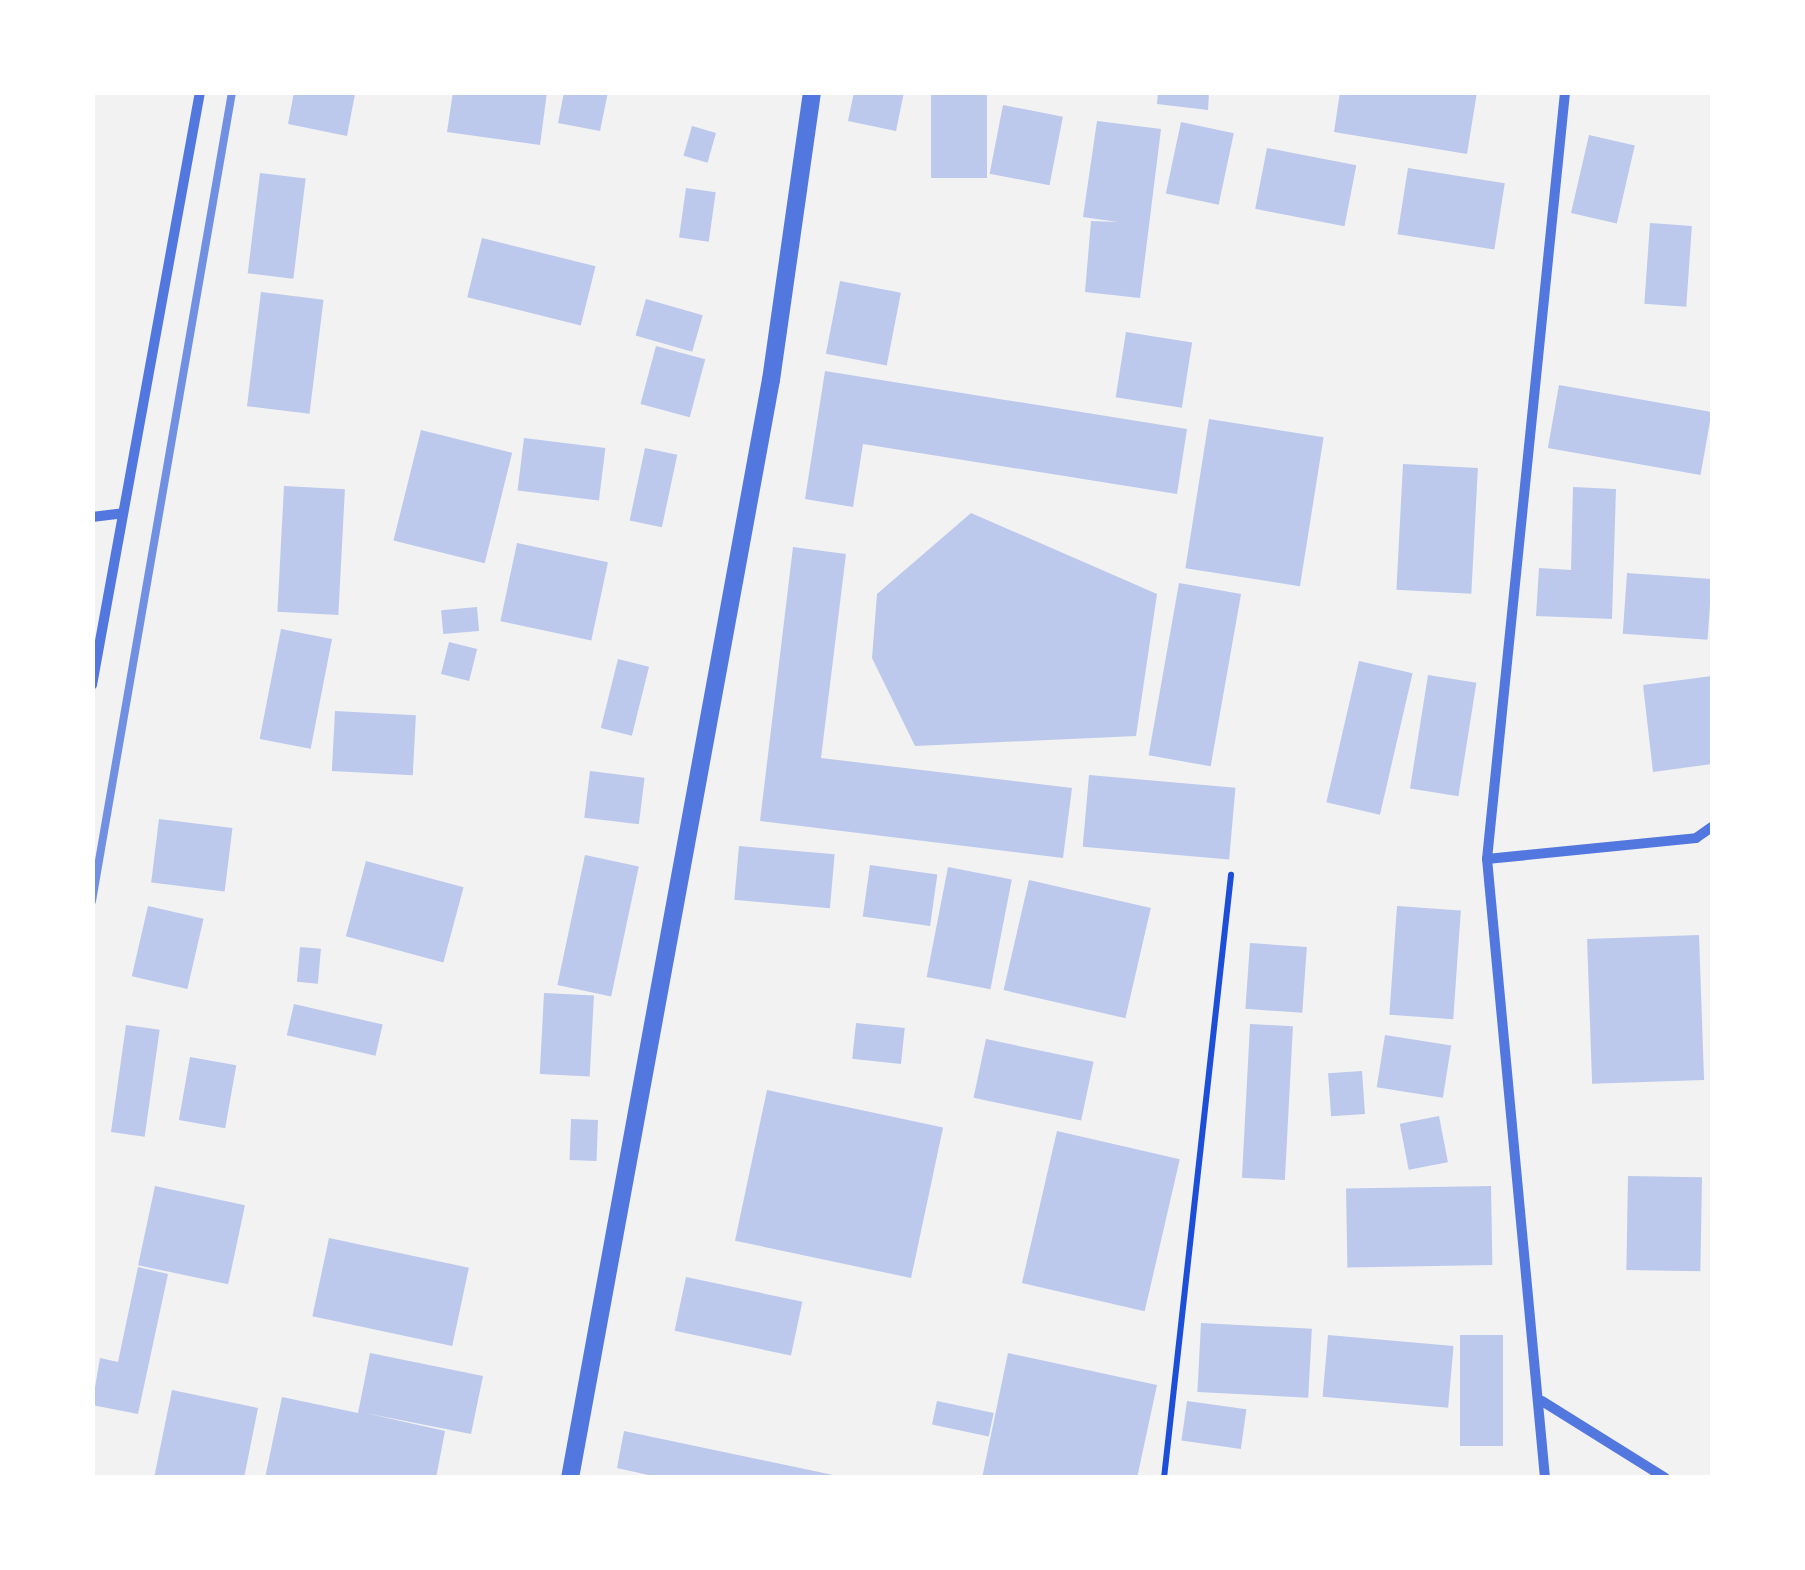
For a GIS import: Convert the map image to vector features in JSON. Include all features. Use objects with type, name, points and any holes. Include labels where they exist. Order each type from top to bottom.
[{"type":"street","points":[[92,684],[200,92]]},
{"type":"street","points":[[570,1478],[772,380],[812,92]]},
{"type":"street","points":[[1545,1478],[1542,1401],[1487,859],[1565,92]]},
{"type":"street","points":[[92,518],[123,513]]},
{"type":"street","points":[[1487,859],[1696,838],[1712,827]]},
{"type":"street","points":[[1542,1401],[1665,1478]]},
{"type":"path","points":[[1164,1478],[1231,876]]},
{"type":"building","points":[[294,92],[355,94],[347,136],[288,124]]},
{"type":"building","points":[[453,92],[547,92],[540,145],[447,132]]},
{"type":"building","points":[[564,92],[608,92],[600,131],[558,123]]},
{"type":"building","points":[[854,92],[904,92],[896,131],[848,121]]},
{"type":"building","points":[[931,92],[987,92],[987,178],[931,178]]},
{"type":"building","points":[[1158,92],[1209,92],[1208,110],[1157,104]]},
{"type":"building","points":[[1340,92],[1477,92],[1467,154],[1334,132]]},
{"type":"building","points":[[1003,105],[1063,117],[1050,185],[990,174]]},
{"type":"building","points":[[1097,121],[1161,129],[1140,298],[1085,292],[1091,221],[1118,222],[1083,217]]},
{"type":"building","points":[[1181,122],[1234,133],[1219,205],[1166,193]]},
{"type":"building","points":[[692,126],[716,133],[707,163],[683,156]]},
{"type":"building","points":[[1589,135],[1635,146],[1617,224],[1571,213]]},
{"type":"building","points":[[1267,148],[1356,165],[1344,226],[1255,209]]},
{"type":"building","points":[[1408,168],[1505,183],[1494,250],[1398,234]]},
{"type":"building","points":[[260,173],[306,179],[293,279],[248,273]]},
{"type":"building","points":[[686,188],[716,192],[709,242],[679,238]]},
{"type":"building","points":[[1650,223],[1692,226],[1686,307],[1644,304]]},
{"type":"building","points":[[482,238],[596,266],[581,325],[467,297]]},
{"type":"building","points":[[840,281],[901,293],[887,365],[826,354]]},
{"type":"building","points":[[261,292],[324,300],[310,414],[247,406]]},
{"type":"building","points":[[646,299],[703,315],[692,352],[636,336]]},
{"type":"building","points":[[1126,332],[1192,342],[1182,408],[1116,397]]},
{"type":"building","points":[[656,346],[705,359],[690,417],[640,404]]},
{"type":"building","points":[[825,371],[1187,429],[1177,494],[863,444],[853,507],[805,499]]},
{"type":"building","points":[[1559,385],[1712,412],[1701,475],[1548,448]]},
{"type":"building","points":[[1209,419],[1324,437],[1300,586],[1185,568]]},
{"type":"building","points":[[421,430],[512,453],[485,563],[393,541]]},
{"type":"building","points":[[524,438],[605,448],[599,501],[518,491]]},
{"type":"building","points":[[645,448],[677,455],[662,527],[630,520]]},
{"type":"building","points":[[1403,464],[1478,468],[1471,594],[1396,590]]},
{"type":"building","points":[[284,486],[345,489],[338,615],[277,612]]},
{"type":"building","points":[[1573,487],[1616,489],[1612,619],[1536,616],[1539,568],[1571,570]]},
{"type":"building","points":[[971,513],[1157,594],[1136,736],[915,746],[872,658],[877,594]]},
{"type":"building","points":[[517,543],[608,562],[591,641],[500,621]]},
{"type":"building","points":[[793,547],[846,554],[821,758],[1072,788],[1063,858],[760,821]]},
{"type":"building","points":[[1627,573],[1712,579],[1708,640],[1623,634]]},
{"type":"building","points":[[1179,583],[1241,594],[1211,766],[1149,755]]},
{"type":"building","points":[[477,607],[479,631],[443,634],[441,610]]},
{"type":"building","points":[[281,629],[332,639],[311,749],[260,739]]},
{"type":"building","points":[[449,642],[477,649],[469,681],[441,674]]},
{"type":"building","points":[[618,659],[649,667],[632,736],[601,728]]},
{"type":"building","points":[[1359,661],[1413,673],[1380,815],[1326,802]]},
{"type":"building","points":[[1428,675],[1476,683],[1458,796],[1410,789]]},
{"type":"building","points":[[1712,676],[1712,764],[1653,772],[1643,685]]},
{"type":"building","points":[[335,711],[416,715],[413,775],[332,771]]},
{"type":"building","points":[[590,771],[645,778],[639,824],[584,818]]},
{"type":"building","points":[[1089,775],[1235,788],[1229,860],[1083,847]]},
{"type":"building","points":[[159,819],[232,828],[225,892],[151,883]]},
{"type":"building","points":[[739,846],[835,854],[830,908],[734,900]]},
{"type":"building","points":[[585,855],[639,866],[611,997],[557,985]]},
{"type":"building","points":[[366,861],[464,887],[443,962],[346,936]]},
{"type":"building","points":[[870,865],[937,874],[930,926],[863,916]]},
{"type":"building","points":[[948,867],[1012,879],[990,989],[927,977]]},
{"type":"building","points":[[1029,880],[1151,908],[1125,1018],[1004,990]]},
{"type":"building","points":[[148,906],[204,919],[187,989],[132,976]]},
{"type":"building","points":[[1397,906],[1461,910],[1453,1019],[1389,1015]]},
{"type":"building","points":[[1699,935],[1704,1080],[1592,1084],[1587,939]]},
{"type":"building","points":[[1250,943],[1307,947],[1302,1013],[1245,1009]]},
{"type":"building","points":[[300,947],[321,949],[318,984],[297,982]]},
{"type":"building","points":[[544,993],[594,996],[590,1077],[540,1074]]},
{"type":"building","points":[[294,1004],[383,1024],[375,1056],[287,1035]]},
{"type":"building","points":[[856,1023],[905,1028],[901,1064],[852,1059]]},
{"type":"building","points":[[1250,1024],[1293,1026],[1285,1180],[1242,1178]]},
{"type":"building","points":[[126,1025],[160,1030],[145,1137],[111,1132]]},
{"type":"building","points":[[1385,1035],[1451,1045],[1443,1098],[1377,1087]]},
{"type":"building","points":[[986,1039],[1094,1062],[1081,1121],[974,1098]]},
{"type":"building","points":[[190,1057],[236,1065],[225,1128],[179,1120]]},
{"type":"building","points":[[1362,1071],[1365,1114],[1331,1116],[1328,1073]]},
{"type":"building","points":[[767,1090],[943,1127],[911,1278],[735,1241]]},
{"type":"building","points":[[1439,1116],[1448,1162],[1409,1170],[1400,1124]]},
{"type":"building","points":[[571,1119],[598,1120],[597,1161],[570,1160]]},
{"type":"building","points":[[1057,1131],[1180,1159],[1145,1311],[1022,1283]]},
{"type":"building","points":[[1628,1176],[1702,1177],[1700,1271],[1626,1270]]},
{"type":"building","points":[[155,1186],[245,1205],[228,1284],[138,1265]]},
{"type":"building","points":[[1491,1186],[1492,1265],[1347,1268],[1346,1189]]},
{"type":"building","points":[[329,1238],[469,1268],[452,1346],[312,1316]]},
{"type":"building","points":[[138,1267],[168,1274],[138,1414],[92,1405],[100,1358],[118,1362]]},
{"type":"building","points":[[686,1277],[802,1302],[791,1356],[675,1331]]},
{"type":"building","points":[[1201,1323],[1312,1329],[1308,1398],[1197,1392]]},
{"type":"building","points":[[1328,1335],[1454,1346],[1448,1408],[1323,1397]]},
{"type":"building","points":[[1460,1335],[1503,1335],[1503,1446],[1460,1446]]},
{"type":"building","points":[[370,1353],[483,1376],[471,1434],[365,1413],[445,1431],[436,1478],[265,1478],[282,1397],[358,1413]]},
{"type":"building","points":[[1008,1353],[1157,1385],[1137,1478],[982,1478]]},
{"type":"building","points":[[172,1390],[258,1408],[244,1478],[154,1478]]},
{"type":"building","points":[[937,1401],[994,1413],[989,1437],[932,1424]]},
{"type":"building","points":[[1187,1401],[1246,1409],[1241,1449],[1181,1441]]},
{"type":"building","points":[[624,1431],[838,1476],[662,1478],[617,1468]]},
{"type":"railway","points":[[92,901],[232,92]]}]
